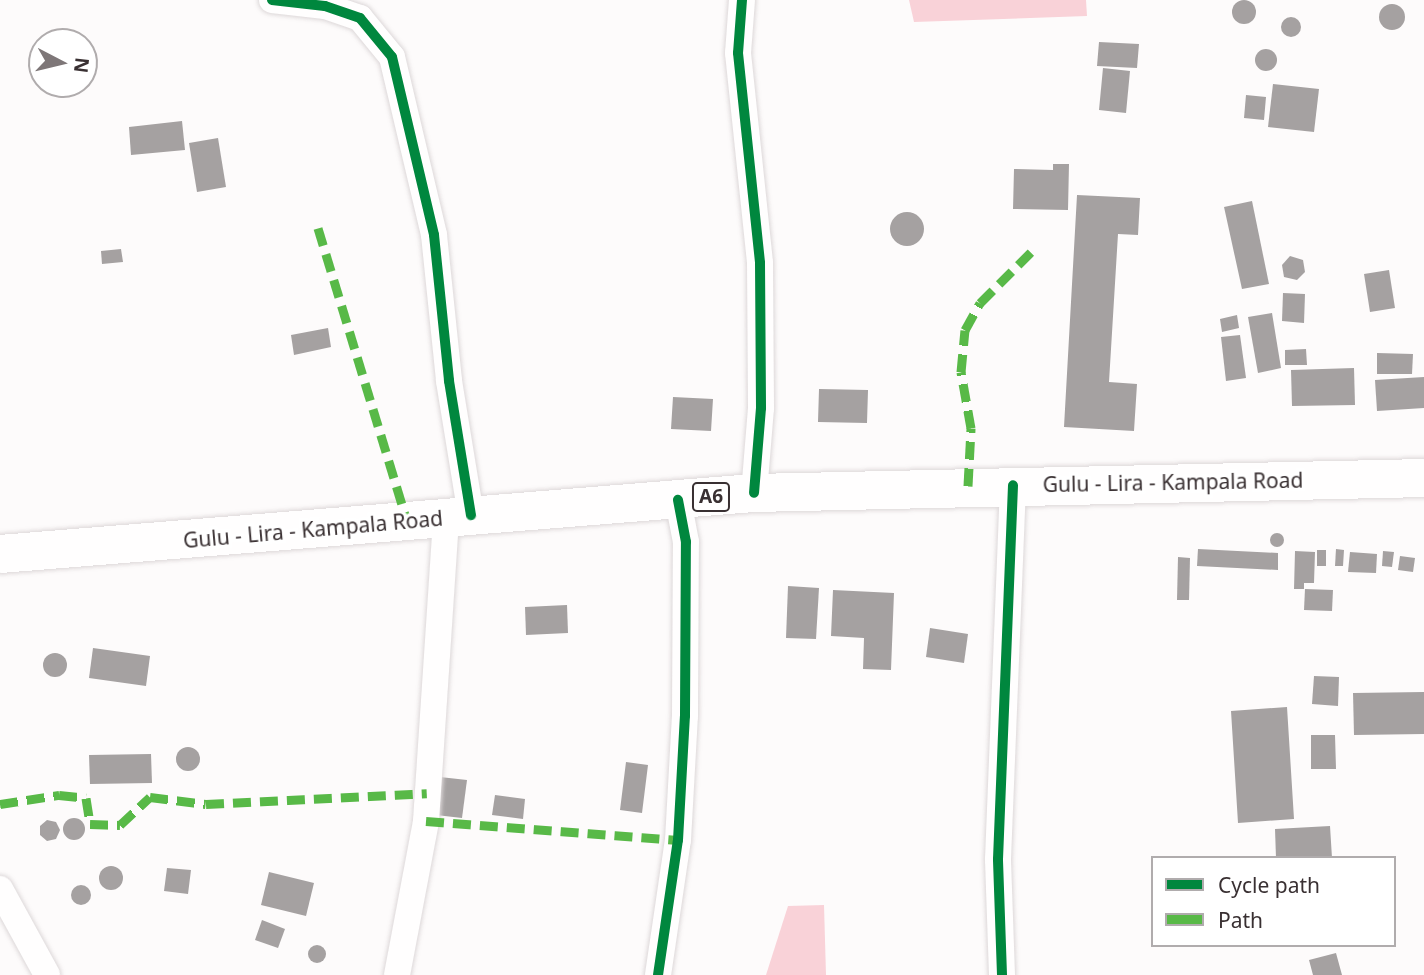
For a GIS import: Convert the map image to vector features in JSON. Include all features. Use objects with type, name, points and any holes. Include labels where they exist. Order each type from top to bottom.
[{"type":"main road","name":"Gulu - Lira - Kampala Road","points":[[0,554],[754,493],[1013,485],[1424,478]]},
{"type":"street","points":[[272,0],[325,6],[360,18],[392,57],[434,235],[449,381],[458,517],[426,821],[397,975]]},
{"type":"street","points":[[742,0],[738,53],[760,263],[761,408],[754,493]]},
{"type":"street","points":[[1002,975],[998,859],[1013,485]]},
{"type":"street","points":[[658,975],[678,840],[685,716],[686,542],[678,500]]},
{"type":"street","points":[[0,889],[47,975]]},
{"type":"shaded area","points":[[909,0],[1086,0],[1087,16],[914,22]]},
{"type":"shaded area","points":[[824,905],[826,975],[766,975],[788,906]]},
{"type":"building","points":[[1244,0],[1252,4],[1256,12],[1252,20],[1244,24],[1236,20],[1232,12],[1236,4]]},
{"type":"building","points":[[1392,4],[1401,8],[1405,17],[1401,26],[1392,30],[1383,26],[1379,17],[1383,8]]},
{"type":"building","points":[[1291,17],[1298,20],[1301,27],[1298,34],[1291,37],[1284,34],[1281,27],[1284,20]]},
{"type":"building","points":[[1099,42],[1139,44],[1137,68],[1097,66]]},
{"type":"building","points":[[1266,49],[1274,52],[1277,60],[1274,68],[1266,71],[1258,68],[1255,60],[1258,52]]},
{"type":"building","points":[[1103,68],[1130,71],[1126,113],[1099,110]]},
{"type":"building","points":[[1273,84],[1319,89],[1314,132],[1268,127]]},
{"type":"building","points":[[1246,95],[1266,97],[1264,120],[1244,118]]},
{"type":"building","points":[[182,121],[185,150],[131,155],[129,127]]},
{"type":"building","points":[[218,138],[226,187],[197,192],[189,143]]},
{"type":"building","points":[[1053,164],[1069,164],[1068,210],[1013,209],[1014,169],[1053,170]]},
{"type":"building","points":[[1077,195],[1140,198],[1138,235],[1118,234],[1109,382],[1137,384],[1134,431],[1064,427]]},
{"type":"building","points":[[1252,201],[1269,284],[1242,289],[1224,207]]},
{"type":"building","points":[[907,212],[919,217],[924,229],[919,241],[907,246],[895,241],[890,229],[895,217]]},
{"type":"building","points":[[121,249],[123,262],[102,264],[101,251]]},
{"type":"building","points":[[1290,256],[1303,260],[1305,272],[1297,280],[1284,277],[1282,265]]},
{"type":"building","points":[[1389,270],[1395,308],[1370,312],[1364,274]]},
{"type":"building","points":[[1283,293],[1305,294],[1304,323],[1282,321]]},
{"type":"building","points":[[1272,313],[1281,368],[1258,373],[1248,317]]},
{"type":"building","points":[[1237,315],[1239,328],[1222,332],[1220,319]]},
{"type":"building","points":[[328,328],[331,347],[294,355],[291,335]]},
{"type":"building","points":[[1240,335],[1246,378],[1226,381],[1221,337]]},
{"type":"building","points":[[1306,349],[1307,365],[1285,365],[1285,350]]},
{"type":"building","points":[[1377,353],[1413,354],[1412,374],[1377,374]]},
{"type":"building","points":[[1354,368],[1355,405],[1292,406],[1291,370]]},
{"type":"building","points":[[1424,377],[1424,408],[1377,411],[1375,380]]},
{"type":"building","points":[[819,389],[868,390],[867,423],[818,422]]},
{"type":"building","points":[[673,397],[713,399],[711,431],[671,429]]},
{"type":"building","points":[[1274,533],[1280,533],[1284,540],[1280,547],[1274,547],[1270,543],[1270,537]]},
{"type":"building","points":[[1198,549],[1278,553],[1278,570],[1197,566]]},
{"type":"building","points":[[1336,549],[1344,550],[1343,566],[1335,566]]},
{"type":"building","points":[[1317,550],[1326,550],[1326,566],[1317,566]]},
{"type":"building","points":[[1295,551],[1315,552],[1314,583],[1304,583],[1304,589],[1294,589]]},
{"type":"building","points":[[1383,551],[1394,552],[1392,567],[1382,566]]},
{"type":"building","points":[[1350,552],[1377,554],[1376,573],[1348,572]]},
{"type":"building","points":[[1400,556],[1415,558],[1413,572],[1398,570]]},
{"type":"building","points":[[1178,557],[1190,558],[1189,600],[1177,600]]},
{"type":"building","points":[[788,586],[819,588],[816,639],[786,638]]},
{"type":"building","points":[[1305,589],[1333,590],[1332,611],[1304,610]]},
{"type":"building","points":[[833,590],[894,593],[891,670],[863,669],[864,638],[831,636]]},
{"type":"building","points":[[567,605],[568,633],[526,635],[525,607]]},
{"type":"building","points":[[930,628],[968,634],[964,663],[926,657]]},
{"type":"building","points":[[93,648],[150,656],[146,686],[89,678]]},
{"type":"building","points":[[50,653],[60,653],[67,660],[67,670],[60,677],[50,677],[43,670],[43,660]]},
{"type":"building","points":[[1314,676],[1339,677],[1338,706],[1312,704]]},
{"type":"building","points":[[1424,692],[1424,734],[1354,735],[1353,693]]},
{"type":"building","points":[[1287,707],[1294,819],[1238,823],[1231,711]]},
{"type":"building","points":[[1311,735],[1335,735],[1336,769],[1311,769]]},
{"type":"building","points":[[188,747],[197,750],[200,759],[197,768],[188,771],[179,768],[176,759],[179,750]]},
{"type":"building","points":[[151,754],[152,783],[90,784],[89,755]]},
{"type":"building","points":[[626,762],[648,765],[642,813],[620,810]]},
{"type":"building","points":[[440,777],[467,780],[462,818],[436,815]]},
{"type":"building","points":[[495,795],[525,799],[523,819],[492,815]]},
{"type":"building","points":[[70,818],[78,818],[85,825],[85,833],[78,840],[70,840],[63,833],[63,825]]},
{"type":"building","points":[[47,820],[56,822],[60,830],[56,839],[47,841],[40,835],[40,826]]},
{"type":"building","points":[[1330,826],[1332,856],[1276,856],[1275,829]]},
{"type":"building","points":[[111,866],[122,873],[123,878],[116,889],[111,890],[100,883],[99,878],[106,867]]},
{"type":"building","points":[[167,868],[191,870],[188,894],[164,891]]},
{"type":"building","points":[[269,872],[314,883],[306,916],[261,905]]},
{"type":"building","points":[[81,885],[88,888],[91,895],[88,902],[81,905],[74,902],[71,895],[74,888]]},
{"type":"building","points":[[262,920],[285,929],[278,948],[255,940]]},
{"type":"building","points":[[313,945],[321,945],[326,954],[324,961],[313,963],[308,958],[308,950]]},
{"type":"building","points":[[1336,953],[1342,975],[1313,975],[1309,960]]},
{"type":"marked path","points":[[318,228],[407,521]]},
{"type":"marked path","points":[[968,486],[971,428],[961,372],[965,330],[980,303],[1035,248]]},
{"type":"marked path","points":[[0,804],[59,795],[86,798],[90,824],[120,825],[150,797],[206,804],[427,793]]},
{"type":"marked path","points":[[426,821],[678,840]]},
{"type":"cycle path","points":[[272,0],[325,6],[360,18],[392,57],[434,235],[449,381],[471,515]]},
{"type":"cycle path","points":[[742,0],[738,53],[760,263],[761,408],[754,493]]},
{"type":"cycle path","points":[[1002,975],[998,859],[1013,485]]},
{"type":"cycle path","points":[[658,975],[678,840],[685,716],[686,542],[678,500]]}]
